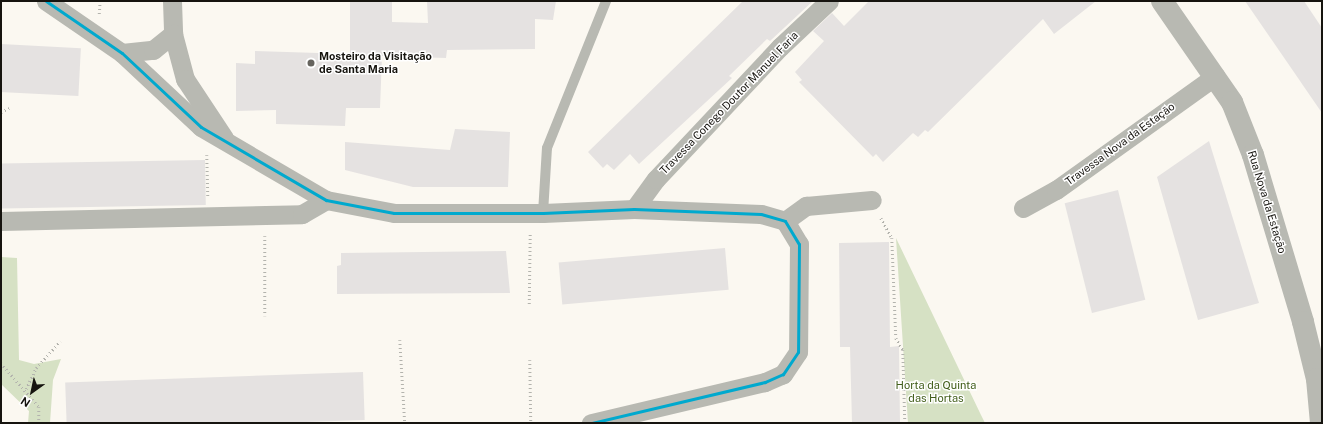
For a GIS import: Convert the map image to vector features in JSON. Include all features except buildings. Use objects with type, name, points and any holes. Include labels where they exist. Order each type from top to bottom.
[{"type":"street","points":[[46,1],[122,53],[202,127],[326,200],[394,213],[543,213],[634,209],[761,214],[785,221],[799,244],[798,352],[783,374],[765,382],[591,423]]},
{"type":"street","points":[[172,1],[173,34],[185,79],[227,142]]},
{"type":"street","name":"Travessa Conego Doutor Manuel Faria","points":[[634,209],[683,150],[829,1]]},
{"type":"street","name":"Rua Nova da Estação","points":[[1162,1],[1232,102],[1253,155],[1303,322],[1317,379],[1321,423]]},
{"type":"street","points":[[122,53],[153,50],[173,34]]},
{"type":"street","name":"Travessa Nova da Estação","points":[[1023,208],[1056,190],[1215,76]]},
{"type":"street","points":[[1,221],[302,214],[326,200]]},
{"type":"street","points":[[785,221],[806,206],[872,200]]},
{"type":"lane","points":[[543,213],[547,148],[606,1]]},
{"type":"path","points":[[100,1],[101,6]]},
{"type":"path","points":[[1,112],[9,108]]},
{"type":"path","points":[[207,148],[208,205]]},
{"type":"path","points":[[872,200],[892,238],[896,338],[903,350],[905,423]]},
{"type":"path","points":[[529,304],[530,229]]},
{"type":"path","points":[[265,235],[265,316]]},
{"type":"path","points":[[400,340],[405,423]]},
{"type":"path","points":[[26,389],[36,368],[60,341]]},
{"type":"path","points":[[530,360],[531,423]]},
{"type":"path","points":[[1,363],[26,389],[39,407],[39,423]]},
{"type":"green space","name":"Horta da Quinta das Hortas","points":[[896,238],[981,415],[985,423],[908,423]]},
{"type":"green space","points":[[1,257],[17,258],[19,360],[34,364],[61,359],[53,380],[50,423],[28,423],[29,411],[1,384]]},
{"type":"transit line","points":[[46,1],[122,53],[201,127],[326,200],[394,213],[543,213],[634,209],[761,214],[785,221],[799,244],[798,352],[783,374],[765,382],[591,423]]},
{"type":"place","name":"Mosteiro da Visitação de Santa Maria","points":[[311,63]]}]
